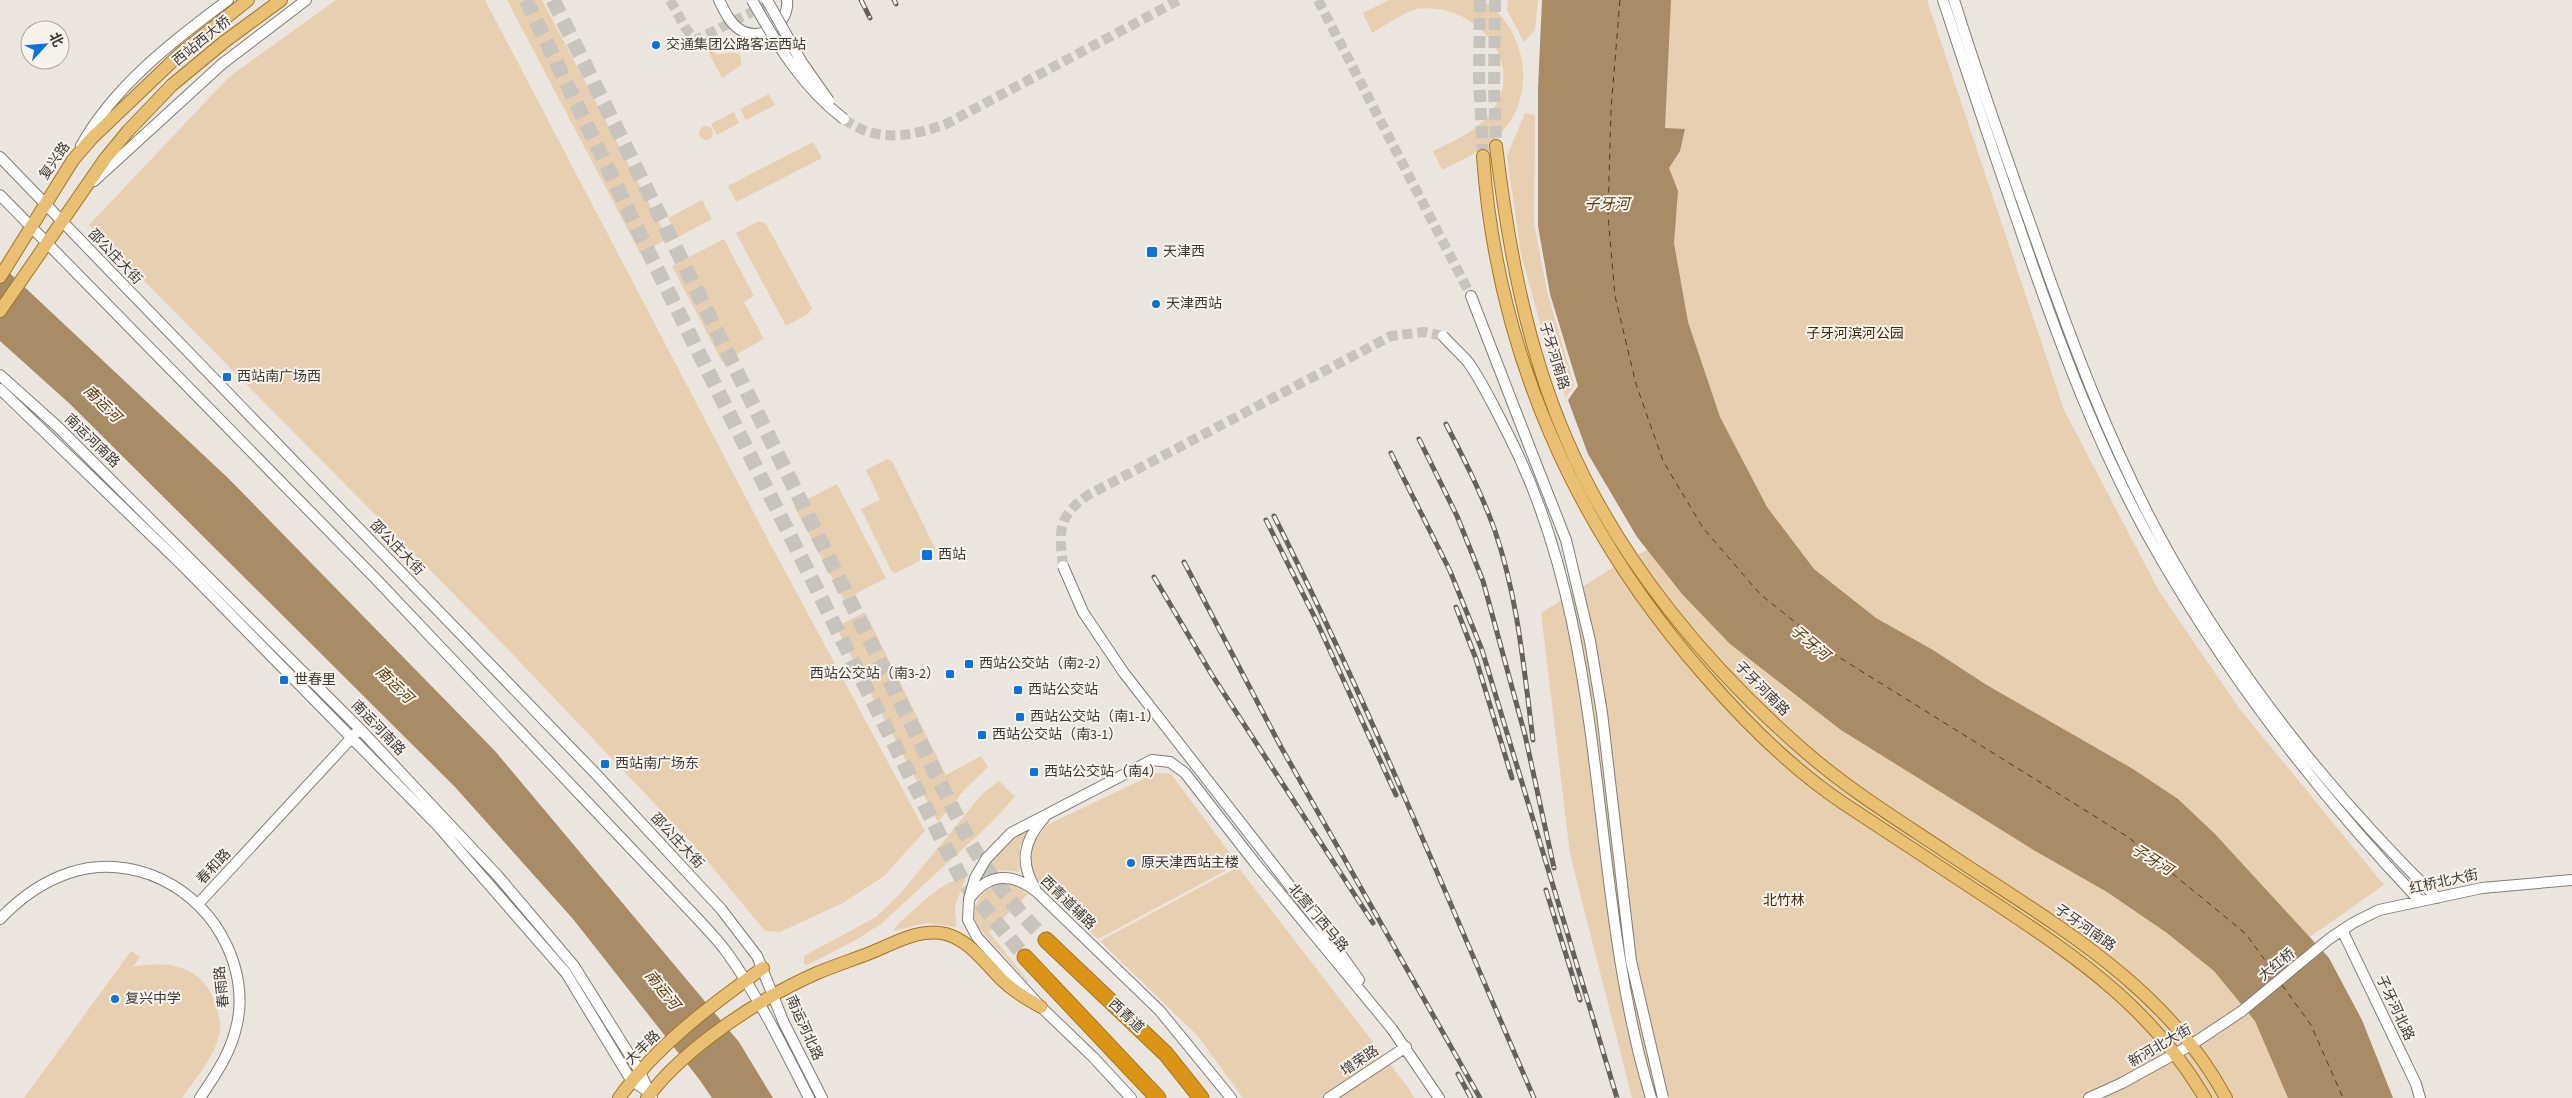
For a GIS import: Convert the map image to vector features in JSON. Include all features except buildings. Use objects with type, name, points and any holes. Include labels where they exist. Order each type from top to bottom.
[{"type":"highway","name":"西青道","points":[[1046,940],[1166,1054],[1201,1098]]},
{"type":"highway","points":[[1025,957],[1158,1098]]},
{"type":"main road","name":"西站西大桥","points":[[133,98],[180,54],[248,0]]},
{"type":"main road","name":"西站西大桥","points":[[86,188],[105,159],[147,110],[202,60],[280,0]]},
{"type":"main road","name":"复兴路","points":[[0,278],[44,204],[73,160],[133,98]]},
{"type":"main road","name":"子牙河南路","points":[[1496,146],[1514,263],[1532,338],[1555,411],[1576,460],[1605,516],[1624,546],[1669,608],[1732,682],[1810,756],[1870,801],[2098,954],[2142,991],[2191,1045],[2226,1098]]},
{"type":"main road","name":"子牙河南路","points":[[1483,156],[1491,229],[1525,374],[1552,443],[1570,480],[1613,554],[1660,623],[1731,706],[1803,773],[1840,801],[2067,950],[2113,987],[2164,1038],[2177,1054],[2205,1098]]},
{"type":"main road","points":[[0,311],[86,188]]},
{"type":"main road","points":[[650,1096],[678,1064],[734,1020],[760,1004],[816,973],[910,936],[928,933],[944,934],[973,950],[1002,980],[1026,999],[1041,1007]]},
{"type":"main road","name":"大丰路","points":[[619,1098],[636,1075],[665,1046],[719,1001],[763,968]]},
{"type":"main road","points":[[2164,1038],[2168,1041],[2176,1040],[2179,1035],[2177,1028]]},
{"type":"street","points":[[73,160],[103,110],[173,43],[228,0]]},
{"type":"street","points":[[86,188],[204,79],[306,0]]},
{"type":"street","points":[[719,0],[734,25],[750,34],[760,35],[781,23],[785,16],[787,0]]},
{"type":"street","points":[[752,0],[800,78],[827,106],[844,119],[814,82],[767,0]]},
{"type":"street","points":[[1943,0],[2036,277],[2070,367],[2125,490],[2156,550],[2226,662],[2273,729],[2377,856],[2420,901]]},
{"type":"street","points":[[1954,0],[1982,90],[2080,364],[2107,428],[2171,556],[2237,660],[2337,793],[2390,852],[2437,898]]},
{"type":"street","name":"邵公庄大街","points":[[0,157],[680,863],[749,943],[763,968]]},
{"type":"street","points":[[0,196],[165,362],[599,812],[695,916],[727,953],[746,980]]},
{"type":"street","points":[[1470,296],[1566,540],[1590,641],[1602,713],[1631,961],[1663,1098]]},
{"type":"street","points":[[1442,336],[1467,362],[1528,474],[1559,564],[1576,633],[1623,977],[1636,1043],[1651,1098]]},
{"type":"street","name":"南运河南路","points":[[0,375],[65,434],[360,729],[446,819],[574,966],[636,1075]]},
{"type":"street","name":"南运河南路","points":[[0,389],[178,562],[438,826],[566,973],[650,1096]]},
{"type":"street","points":[[1063,566],[1083,612],[1124,673],[1315,918],[1392,1029]]},
{"type":"street","name":"春和路","points":[[2,914],[18,900],[43,885],[69,873],[97,868],[147,873],[171,883],[199,903],[360,729]]},
{"type":"street","name":"北营门西马路","points":[[1047,813],[1152,760],[1170,762],[1184,773],[1255,863],[1392,1029],[1439,1098]]},
{"type":"street","points":[[1038,893],[1029,876],[1025,854],[1032,832],[1047,813]]},
{"type":"street","points":[[1047,813],[1011,833],[992,851],[975,878],[968,899],[968,920],[977,938],[1041,1007],[1093,1057],[1131,1098]]},
{"type":"street","name":"西青道辅路","points":[[968,899],[983,885],[1002,878],[1020,880],[1038,893],[1160,1011],[1231,1098]]},
{"type":"street","name":"红桥北大街","points":[[2329,939],[2379,910],[2482,888],[2572,880]]},
{"type":"street","name":"春雨路","points":[[199,903],[222,935],[232,957],[239,1001],[238,1022],[232,1044],[223,1064],[200,1098]]},
{"type":"street","name":"子牙河北路","points":[[2342,930],[2420,1098]]},
{"type":"street","name":"大红桥","points":[[2242,1011],[2329,939]]},
{"type":"street","name":"南运河北路","points":[[763,968],[784,1023],[822,1098]]},
{"type":"street","name":"南运河北路","points":[[746,980],[809,1098]]},
{"type":"street","name":"新河北大街","points":[[2089,1098],[2177,1054],[2242,1011]]},
{"type":"street","name":"增荣路","points":[[1329,1098],[1406,1047]]},
{"type":"green space","points":[[336,0],[485,0],[766,536],[925,831],[884,876],[843,903],[780,932],[765,931],[694,845],[498,639],[89,225],[229,77]]},
{"type":"green space","points":[[507,0],[542,0],[668,239],[640,253]]},
{"type":"green space","points":[[1389,0],[1482,0],[1498,13],[1510,29],[1518,47],[1523,66],[1523,86],[1518,105],[1509,123],[1495,139],[1483,148],[1442,170],[1433,151],[1464,136],[1478,126],[1490,114],[1501,95],[1504,75],[1500,56],[1490,39],[1476,25],[1458,15],[1438,9],[1416,9],[1410,11],[1372,33],[1363,13]]},
{"type":"green space","points":[[1508,0],[1538,0],[1535,30],[1524,42],[1507,10]]},
{"type":"green space","name":"子牙河滨河公园","points":[[1645,0],[1927,0],[2064,410],[2159,591],[2239,708],[2384,885],[2301,943],[1835,608],[1755,518],[1656,274]]},
{"type":"green space","points":[[711,49],[716,55],[737,53],[741,59],[741,65],[722,78],[707,50]]},
{"type":"green space","points":[[769,94],[775,105],[746,120],[740,109]]},
{"type":"green space","points":[[734,112],[739,123],[717,135],[711,124]]},
{"type":"green space","points":[[1525,113],[1535,115],[1534,223],[1547,291],[1574,385],[1566,397],[1552,366],[1521,254],[1507,156]]},
{"type":"green space","points":[[706,126],[711,128],[713,133],[711,138],[706,140],[701,138],[699,133],[701,128]]},
{"type":"green space","points":[[813,142],[822,158],[736,202],[728,186]]},
{"type":"green space","points":[[702,200],[712,219],[678,237],[668,218]]},
{"type":"green space","points":[[759,221],[766,224],[812,308],[808,314],[786,326],[736,233]]},
{"type":"green space","points":[[724,239],[754,296],[744,302],[764,339],[722,362],[672,266]]},
{"type":"green space","points":[[887,459],[892,461],[935,548],[933,554],[896,573],[892,572],[861,509],[880,500],[866,470]]},
{"type":"green space","points":[[837,484],[886,578],[844,600],[794,506]]},
{"type":"green space","name":"北竹林","points":[[1660,543],[2161,913],[2264,1023],[2297,1098],[1632,1098],[1570,854],[1541,613],[1609,570]]},
{"type":"green space","points":[[865,612],[946,775],[981,756],[988,767],[966,788],[938,822],[836,627]]},
{"type":"green space","points":[[1156,773],[1171,774],[1238,864],[1098,939],[1035,876],[1030,863],[1034,844],[1049,824]]},
{"type":"green space","points":[[999,781],[1015,797],[992,822],[882,923],[856,940],[807,965],[804,964],[804,956],[876,917],[901,893],[982,794]]},
{"type":"green space","points":[[1029,828],[1020,847],[1020,872],[1000,870],[983,874],[999,851]]},
{"type":"green space","points":[[1238,867],[1410,1090],[1414,1098],[1243,1098],[1197,1035],[1100,941]]},
{"type":"green space","points":[[966,877],[955,906],[956,927],[926,923],[894,931],[899,923],[938,889]]},
{"type":"green space","points":[[1006,883],[1019,887],[1028,894],[989,932],[1027,982],[978,926],[975,919],[974,912],[982,894],[991,887]]},
{"type":"green space","points":[[131,951],[140,957],[133,967],[160,964],[184,969],[194,974],[211,993],[216,1006],[220,1028],[213,1053],[182,1098],[24,1098]]},
{"type":"water","name":"子牙河","points":[[1542,0],[1671,0],[1665,128],[1685,129],[1680,151],[1669,168],[1678,191],[1674,243],[1688,322],[1720,417],[1767,507],[1814,569],[1876,618],[1933,650],[1985,684],[2133,769],[2178,799],[2215,834],[2329,958],[2362,1020],[2393,1098],[2288,1098],[2255,1021],[2214,971],[2167,933],[2107,892],[2037,852],[1841,730],[1730,644],[1682,594],[1637,537],[1588,454],[1568,400],[1578,386],[1550,294],[1538,226],[1538,89]]},
{"type":"water","name":"南运河","points":[[0,264],[229,479],[495,751],[739,1042],[773,1098],[712,1098],[573,919],[455,787],[70,404],[0,341]]},
{"type":"ferry route","points":[[1620,0],[1611,109],[1608,215],[1615,296],[1636,384],[1663,461],[1703,528],[1760,594],[1837,656],[2128,837],[2246,934],[2277,977]]},
{"type":"ferry route","points":[[2282,985],[2311,1025],[2343,1098]]},
{"type":"tunnel","points":[[526,0],[648,251],[963,882],[1025,957]]},
{"type":"tunnel","points":[[553,0],[964,831],[1001,889],[1046,940]]},
{"type":"tunnel","points":[[670,0],[686,29],[696,40],[764,6],[771,0]]},
{"type":"tunnel","points":[[844,119],[856,127],[881,135],[906,134],[933,129],[946,124],[1179,0]]},
{"type":"tunnel","points":[[1318,0],[1471,296]]},
{"type":"tunnel","points":[[1480,0],[1479,77],[1483,156]]},
{"type":"tunnel","points":[[1495,0],[1494,88],[1496,146]]},
{"type":"tunnel","points":[[1063,566],[1062,526],[1070,510],[1088,495],[1391,336],[1424,332],[1443,336]]},
{"type":"railway","points":[[861,0],[870,18]]},
{"type":"railway","points":[[894,0],[896,4]]},
{"type":"railway","points":[[1446,424],[1484,504],[1503,556],[1515,608],[1533,740]]},
{"type":"railway","points":[[1419,439],[1457,516],[1483,581],[1525,735],[1554,868]]},
{"type":"railway","points":[[1391,453],[1450,571],[1482,650],[1617,1098]]},
{"type":"railway","points":[[1274,516],[1376,732],[1534,1098]]},
{"type":"railway","points":[[1266,520],[1316,620],[1396,795]]},
{"type":"railway","points":[[1184,562],[1281,747],[1480,1098]]},
{"type":"railway","points":[[1154,577],[1212,675],[1373,923]]},
{"type":"railway","points":[[1456,607],[1476,659],[1512,778]]},
{"type":"railway","points":[[1546,890],[1580,1000]]},
{"type":"railway","points":[[1458,1074],[1471,1098]]},
{"type":"place","name":"交通集团公路客运西站","points":[[656,45]]},
{"type":"place","name":"天津西","points":[[1152,252]]},
{"type":"place","name":"天津西站","points":[[1156,304]]},
{"type":"place","name":"西站南广场西","points":[[227,377]]},
{"type":"place","name":"西站","points":[[927,555]]},
{"type":"place","name":"西站公交站（南2-2）","points":[[969,664]]},
{"type":"place","name":"西站公交站（南3-2）","points":[[950,674]]},
{"type":"place","name":"世春里","points":[[284,680]]},
{"type":"place","name":"西站公交站","points":[[1018,690]]},
{"type":"place","name":"西站公交站（南1-1）","points":[[1020,717]]},
{"type":"place","name":"西站公交站（南3-1）","points":[[982,735]]},
{"type":"place","name":"西站南广场东","points":[[605,764]]},
{"type":"place","name":"西站公交站（南4）","points":[[1034,772]]},
{"type":"place","name":"原天津西站主楼","points":[[1131,863]]},
{"type":"place","name":"复兴中学","points":[[115,999]]}]
